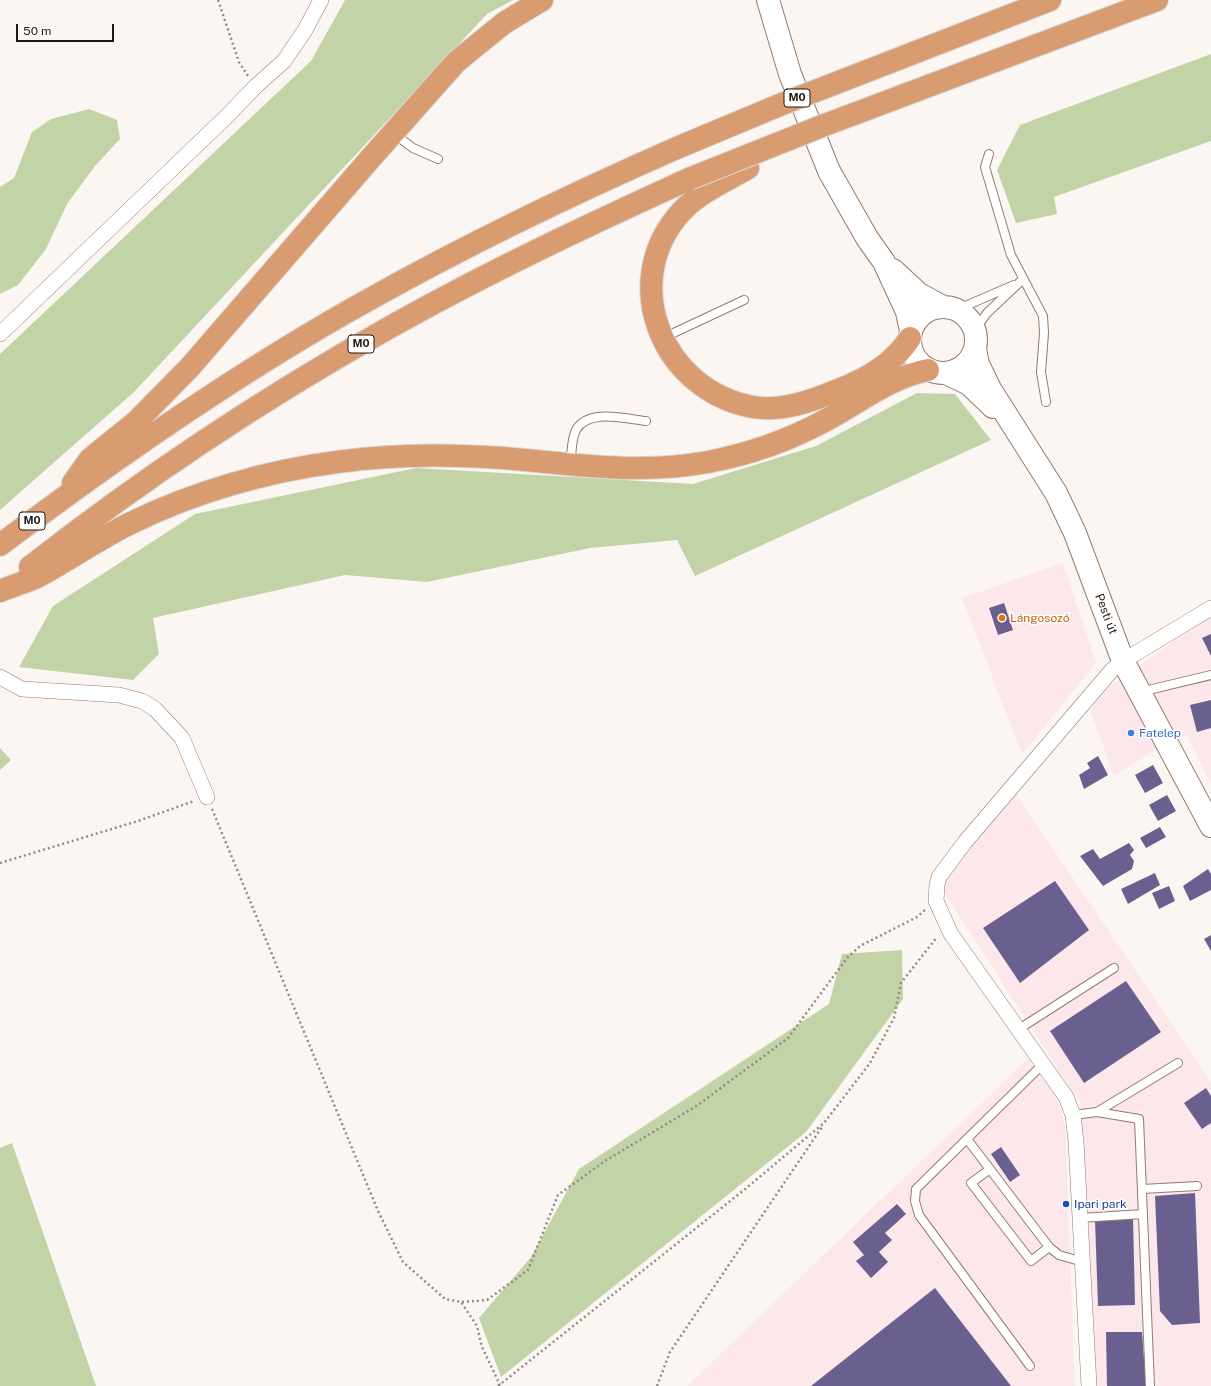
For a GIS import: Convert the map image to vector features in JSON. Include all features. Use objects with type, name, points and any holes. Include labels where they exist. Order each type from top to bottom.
[{"type":"highway","points":[[64,497],[90,459],[137,421],[190,367],[456,62],[504,24],[542,0]]},
{"type":"highway","name":"M0","points":[[0,545],[64,497],[185,413],[288,347],[368,300],[500,230],[601,181],[679,147],[1050,0]]},
{"type":"highway","name":"M0","points":[[0,591],[68,538],[181,457],[336,358],[510,264],[689,179],[822,126],[1156,0]]},
{"type":"highway","points":[[822,126],[697,198],[682,211],[669,229],[659,247],[651,285],[652,302],[662,339],[682,368],[698,382],[714,392],[737,403],[754,407],[774,407],[808,402],[848,387],[896,357],[911,335]]},
{"type":"highway","points":[[0,591],[36,577],[130,523],[165,508],[219,489],[265,476],[336,462],[410,456],[501,458],[606,468],[651,468],[708,462],[764,448],[808,430],[892,382],[916,372],[937,372]]},
{"type":"main road","points":[[768,0],[790,74],[840,194],[866,238],[884,262],[919,294],[966,317],[975,340],[983,374],[1017,431]]},
{"type":"main road","points":[[774,0],[776,26]]},
{"type":"main road","points":[[884,262],[907,312],[914,356],[937,372],[969,384],[1017,431]]},
{"type":"main road","points":[[911,335],[921,316],[928,311],[949,309]]},
{"type":"main road","points":[[937,372],[964,366],[975,340]]},
{"type":"main road","name":"Pesti út","points":[[1017,431],[1047,476],[1075,533],[1123,661],[1211,826]]},
{"type":"main road","name":"Pesti út","points":[[1197,798],[1211,816]]},
{"type":"street","points":[[0,334],[227,116],[256,86],[284,61],[305,30],[321,0]]},
{"type":"street","points":[[1089,1386],[1073,1115],[1066,1097],[946,925],[936,901],[937,885],[939,877],[965,842],[1112,670],[1123,661],[1211,608]]},
{"type":"street","points":[[0,677],[22,689],[119,695],[142,701],[155,709],[182,738],[207,797]]},
{"type":"lane","points":[[393,133],[412,148],[438,159]]},
{"type":"lane","points":[[989,154],[985,167],[1011,255],[1020,282],[1035,299],[1043,316],[1044,333],[1041,372],[1046,402]]},
{"type":"lane","points":[[949,309],[1020,282]]},
{"type":"lane","points":[[975,340],[987,313],[1020,282]]},
{"type":"lane","points":[[662,339],[744,300]]},
{"type":"lane","points":[[570,465],[574,437],[579,426],[584,422],[597,417],[646,421]]},
{"type":"lane","points":[[1139,692],[1211,674]]},
{"type":"lane","points":[[1019,1029],[1114,968]]},
{"type":"lane","points":[[1097,1112],[1178,1062]]},
{"type":"lane","points":[[1030,1366],[919,1215],[916,1201],[916,1188],[1043,1064]]},
{"type":"lane","points":[[1073,1115],[1097,1112],[1139,1119],[1150,1386]]},
{"type":"lane","points":[[967,1139],[1049,1248],[1059,1255],[1082,1262]]},
{"type":"lane","points":[[990,1169],[971,1183],[1031,1261],[1049,1248]]},
{"type":"lane","points":[[1142,1189],[1197,1186]]},
{"type":"lane","points":[[1080,1218],[1143,1214]]},
{"type":"path","points":[[218,0],[239,62],[256,86]]},
{"type":"path","points":[[0,863],[138,821],[207,797],[372,1198],[403,1262],[445,1299],[461,1302],[487,1300],[528,1270],[558,1195],[605,1161],[698,1105],[788,1038],[847,958],[860,946],[917,917],[936,901]]},
{"type":"path","points":[[657,1386],[670,1352],[824,1123],[870,1063],[894,1018],[901,983],[946,925]]},
{"type":"path","points":[[461,1302],[477,1326],[482,1347],[499,1385],[738,1194],[824,1123]]},
{"type":"shaded area","points":[[1063,563],[1096,663],[1022,754],[962,598]]},
{"type":"shaded area","points":[[1211,615],[1211,785],[1187,735],[1152,752],[1114,776],[1090,710],[1109,687]]},
{"type":"shaded area","points":[[1016,794],[1211,1082],[1211,1386],[1095,1386],[1081,1105],[935,878]]},
{"type":"shaded area","points":[[1028,1059],[1056,1096],[1065,1126],[1075,1386],[687,1386]]},
{"type":"green space","points":[[345,0],[513,0],[487,14],[134,392],[0,510],[0,354],[311,61]]},
{"type":"green space","points":[[1211,54],[1211,141],[1054,197],[1057,214],[1016,223],[997,170],[1020,125]]},
{"type":"green space","points":[[89,109],[117,120],[120,139],[95,166],[67,204],[46,249],[18,285],[0,294],[0,187],[14,178],[32,132],[51,119]]},
{"type":"green space","points":[[917,393],[955,394],[991,440],[695,576],[677,540],[590,548],[427,582],[345,575],[153,618],[159,654],[133,680],[19,667],[53,606],[195,514],[416,468],[693,484],[816,446]]},
{"type":"green space","points":[[0,748],[11,760],[0,770]]},
{"type":"green space","points":[[902,950],[903,999],[806,1132],[501,1377],[479,1318],[531,1257],[579,1169],[829,1004],[842,954]]},
{"type":"green space","points":[[12,1143],[96,1386],[0,1386],[0,1148]]},
{"type":"building","points":[[1004,603],[1013,630],[998,635],[989,608]]},
{"type":"building","points":[[1211,634],[1211,656],[1202,638]]},
{"type":"building","points":[[1211,700],[1211,728],[1197,732],[1190,705]]},
{"type":"building","points":[[1098,756],[1108,775],[1084,789],[1079,775],[1090,768],[1087,763]]},
{"type":"building","points":[[1153,765],[1163,783],[1145,793],[1135,775]]},
{"type":"building","points":[[1167,795],[1176,811],[1158,821],[1149,805]]},
{"type":"building","points":[[1160,827],[1166,837],[1146,848],[1140,838]]},
{"type":"building","points":[[1129,843],[1134,850],[1130,855],[1134,861],[1132,869],[1103,886],[1080,856],[1093,849],[1100,859]]},
{"type":"building","points":[[1208,869],[1211,874],[1211,890],[1190,901],[1183,886]]},
{"type":"building","points":[[1155,873],[1160,885],[1128,904],[1121,889]]},
{"type":"building","points":[[1055,881],[1089,930],[1020,983],[983,928]]},
{"type":"building","points":[[1169,886],[1175,901],[1159,909],[1152,893]]},
{"type":"building","points":[[1211,935],[1211,951],[1204,939]]},
{"type":"building","points":[[1126,981],[1161,1032],[1084,1083],[1050,1031]]},
{"type":"building","points":[[1206,1088],[1211,1096],[1211,1123],[1202,1129],[1184,1103]]},
{"type":"building","points":[[1001,1147],[1020,1175],[1010,1182],[991,1154]]},
{"type":"building","points":[[1195,1193],[1200,1323],[1172,1325],[1160,1311],[1155,1196]]},
{"type":"building","points":[[897,1204],[906,1214],[885,1233],[892,1240],[879,1252],[888,1262],[871,1278],[856,1261],[864,1255],[853,1242]]},
{"type":"building","points":[[1133,1218],[1135,1305],[1098,1306],[1095,1220]]},
{"type":"building","points":[[935,1288],[1011,1386],[811,1386]]},
{"type":"building","points":[[1106,1332],[1142,1332],[1146,1386],[1107,1386]]},
{"type":"place","name":"Lángosozó","points":[[1002,618]]},
{"type":"place","name":"Fatelep","points":[[1131,733]]},
{"type":"place","name":"Ipari park","points":[[1066,1204]]}]
